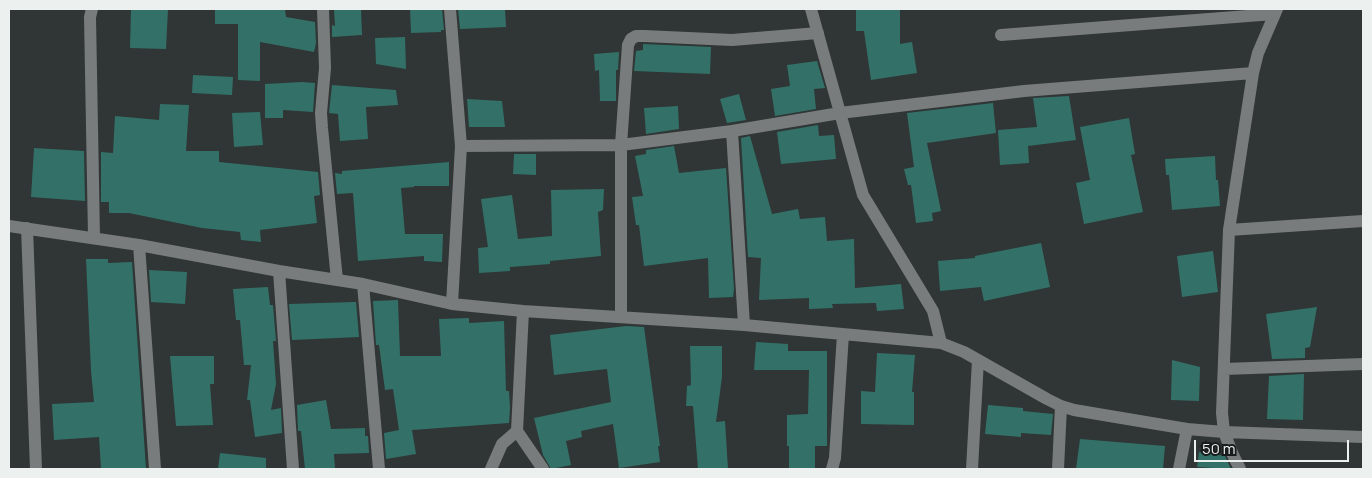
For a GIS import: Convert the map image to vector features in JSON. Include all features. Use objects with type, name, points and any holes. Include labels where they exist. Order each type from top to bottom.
[{"type":"street","points":[[92,9],[90,17],[94,237]]},
{"type":"street","points":[[323,9],[325,68],[321,113],[337,280]]},
{"type":"street","points":[[450,9],[461,146],[452,304]]},
{"type":"street","points":[[811,9],[863,195],[933,312],[941,343]]},
{"type":"street","points":[[1001,35],[1276,12],[1258,53],[1253,73],[1229,230],[1222,413],[1224,432],[1240,469]]},
{"type":"street","points":[[621,318],[621,146],[628,45],[631,39],[636,36],[719,41],[818,33]]},
{"type":"street","points":[[461,146],[621,146],[732,132],[840,114],[1024,91],[1253,73]]},
{"type":"street","points":[[732,132],[744,325]]},
{"type":"street","points":[[1229,230],[1363,221]]},
{"type":"street","points":[[9,226],[94,237],[279,271],[363,284],[452,304],[523,311],[744,325],[941,343],[954,347],[1061,406],[1187,428],[1224,432],[1363,437]]},
{"type":"street","points":[[27,228],[36,469]]},
{"type":"street","points":[[139,245],[155,469]]},
{"type":"street","points":[[279,271],[293,469]]},
{"type":"street","points":[[363,284],[379,469]]},
{"type":"street","points":[[523,311],[517,431],[543,469]]},
{"type":"street","points":[[832,469],[835,458],[843,334]]},
{"type":"street","points":[[972,469],[978,360]]},
{"type":"street","points":[[1224,369],[1363,364]]},
{"type":"street","points":[[1058,469],[1061,406]]},
{"type":"street","points":[[1179,469],[1187,428]]},
{"type":"street","points":[[491,469],[502,444],[517,431]]},
{"type":"building","points":[[131,9],[168,9],[166,49],[130,48]]},
{"type":"building","points":[[215,9],[285,9],[286,17],[315,22],[316,43],[314,52],[260,42],[260,81],[238,80],[238,24],[215,24]]},
{"type":"building","points":[[334,9],[361,9],[362,35],[332,37],[332,25],[335,26]]},
{"type":"building","points":[[410,9],[442,9],[444,30],[441,30],[441,32],[411,33]]},
{"type":"building","points":[[458,9],[505,9],[506,27],[460,29]]},
{"type":"building","points":[[856,9],[900,9],[900,44],[912,42],[917,73],[871,80],[864,31],[856,31]]},
{"type":"building","points":[[405,37],[406,69],[376,64],[375,38]]},
{"type":"building","points":[[643,44],[711,47],[710,74],[634,71],[636,51],[643,50]]},
{"type":"building","points":[[619,52],[618,70],[616,70],[616,101],[600,101],[599,70],[595,71],[594,54]]},
{"type":"building","points":[[817,61],[825,88],[814,89],[816,109],[775,116],[771,89],[790,86],[787,65]]},
{"type":"building","points":[[193,75],[233,77],[232,95],[192,93]]},
{"type":"building","points":[[315,83],[313,112],[283,110],[283,118],[265,118],[265,84]]},
{"type":"building","points":[[332,85],[396,90],[398,105],[366,107],[368,139],[340,141],[338,114],[329,113]]},
{"type":"building","points":[[739,94],[746,120],[727,123],[720,99]]},
{"type":"building","points":[[1069,96],[1076,140],[1028,146],[1029,163],[1000,165],[998,130],[1037,127],[1033,98]]},
{"type":"building","points":[[467,99],[502,101],[505,127],[469,127]]},
{"type":"building","points":[[993,103],[996,133],[927,143],[941,211],[932,213],[933,221],[916,223],[911,185],[908,185],[904,169],[914,167],[907,113]]},
{"type":"building","points":[[160,104],[189,105],[186,151],[219,151],[219,162],[318,172],[320,195],[314,196],[317,223],[260,230],[261,242],[241,240],[240,232],[202,228],[129,213],[109,213],[109,202],[101,202],[101,152],[113,153],[115,116],[159,120]]},
{"type":"building","points":[[678,106],[679,129],[646,134],[644,108]]},
{"type":"building","points":[[260,112],[263,145],[234,147],[232,113]]},
{"type":"building","points":[[1129,118],[1135,154],[1131,155],[1143,212],[1084,224],[1076,183],[1090,180],[1080,127]]},
{"type":"building","points":[[818,125],[819,136],[834,135],[836,159],[781,164],[777,132]]},
{"type":"building","points":[[750,136],[772,214],[798,209],[800,219],[825,217],[827,241],[854,239],[855,288],[901,284],[904,309],[877,311],[876,303],[832,304],[833,308],[809,309],[809,298],[759,300],[761,258],[748,257],[741,138]]},
{"type":"building","points":[[674,146],[679,173],[726,168],[733,297],[709,298],[708,258],[644,266],[639,225],[636,225],[632,197],[643,196],[635,156],[646,154],[646,150]]},
{"type":"building","points":[[34,148],[84,151],[85,201],[31,197]]},
{"type":"building","points":[[514,154],[536,154],[536,175],[513,174]]},
{"type":"building","points":[[1215,156],[1220,206],[1172,210],[1169,175],[1166,175],[1165,159]]},
{"type":"building","points":[[449,162],[449,186],[401,188],[405,234],[443,234],[442,262],[424,261],[424,256],[358,261],[353,193],[337,194],[335,173],[342,174],[342,171]]},
{"type":"building","points":[[604,189],[603,210],[598,212],[601,256],[550,261],[550,264],[510,267],[510,271],[479,273],[478,248],[488,247],[481,199],[512,195],[518,239],[552,236],[551,190]]},
{"type":"building","points":[[1041,243],[1050,287],[984,301],[981,287],[940,291],[938,261],[975,258],[975,256]]},
{"type":"building","points":[[1213,251],[1218,292],[1182,297],[1177,256]]},
{"type":"building","points":[[86,259],[108,259],[108,263],[132,262],[146,469],[101,469],[99,437],[54,440],[52,404],[94,402]]},
{"type":"building","points":[[149,270],[187,272],[185,304],[151,302]]},
{"type":"building","points":[[268,287],[270,305],[273,305],[276,341],[273,341],[276,384],[271,410],[281,408],[282,433],[255,437],[250,400],[247,400],[251,365],[244,365],[240,320],[236,320],[233,289]]},
{"type":"building","points":[[398,300],[400,356],[441,356],[439,319],[469,318],[469,323],[504,321],[506,391],[509,391],[510,408],[509,423],[412,430],[416,454],[386,459],[384,433],[399,430],[393,389],[385,390],[379,345],[376,345],[373,301]]},
{"type":"building","points":[[356,302],[359,337],[292,340],[289,304]]},
{"type":"building","points":[[1317,307],[1310,347],[1305,348],[1305,358],[1272,359],[1266,314]]},
{"type":"building","points":[[626,326],[644,327],[660,446],[658,446],[660,462],[619,468],[613,424],[581,431],[582,437],[566,441],[571,465],[551,469],[543,455],[534,418],[611,402],[607,369],[554,375],[550,335]]},
{"type":"building","points":[[756,342],[788,344],[788,351],[827,351],[827,446],[815,446],[815,468],[789,468],[789,446],[787,446],[787,415],[808,414],[809,370],[754,370]]},
{"type":"building","points":[[690,346],[722,346],[722,377],[716,422],[725,421],[728,469],[698,469],[693,406],[686,406],[687,386],[691,385]]},
{"type":"building","points":[[877,353],[915,355],[912,392],[914,392],[914,425],[861,424],[861,391],[875,392]]},
{"type":"building","points":[[170,356],[214,356],[214,384],[210,384],[213,425],[176,426]]},
{"type":"building","points":[[1172,360],[1200,367],[1199,401],[1171,400]]},
{"type":"building","points":[[1304,374],[1303,420],[1267,419],[1269,376]]},
{"type":"building","points":[[326,400],[331,429],[365,428],[365,436],[368,436],[369,453],[334,454],[335,469],[305,469],[301,431],[298,431],[297,405]]},
{"type":"building","points":[[988,405],[1023,408],[1023,411],[1053,414],[1051,435],[1021,433],[1021,437],[985,434]]},
{"type":"building","points":[[1080,439],[1165,446],[1163,469],[1076,469]]},
{"type":"building","points":[[1199,452],[1225,456],[1231,469],[1197,467]]},
{"type":"building","points":[[220,453],[266,458],[266,469],[218,469]]}]
